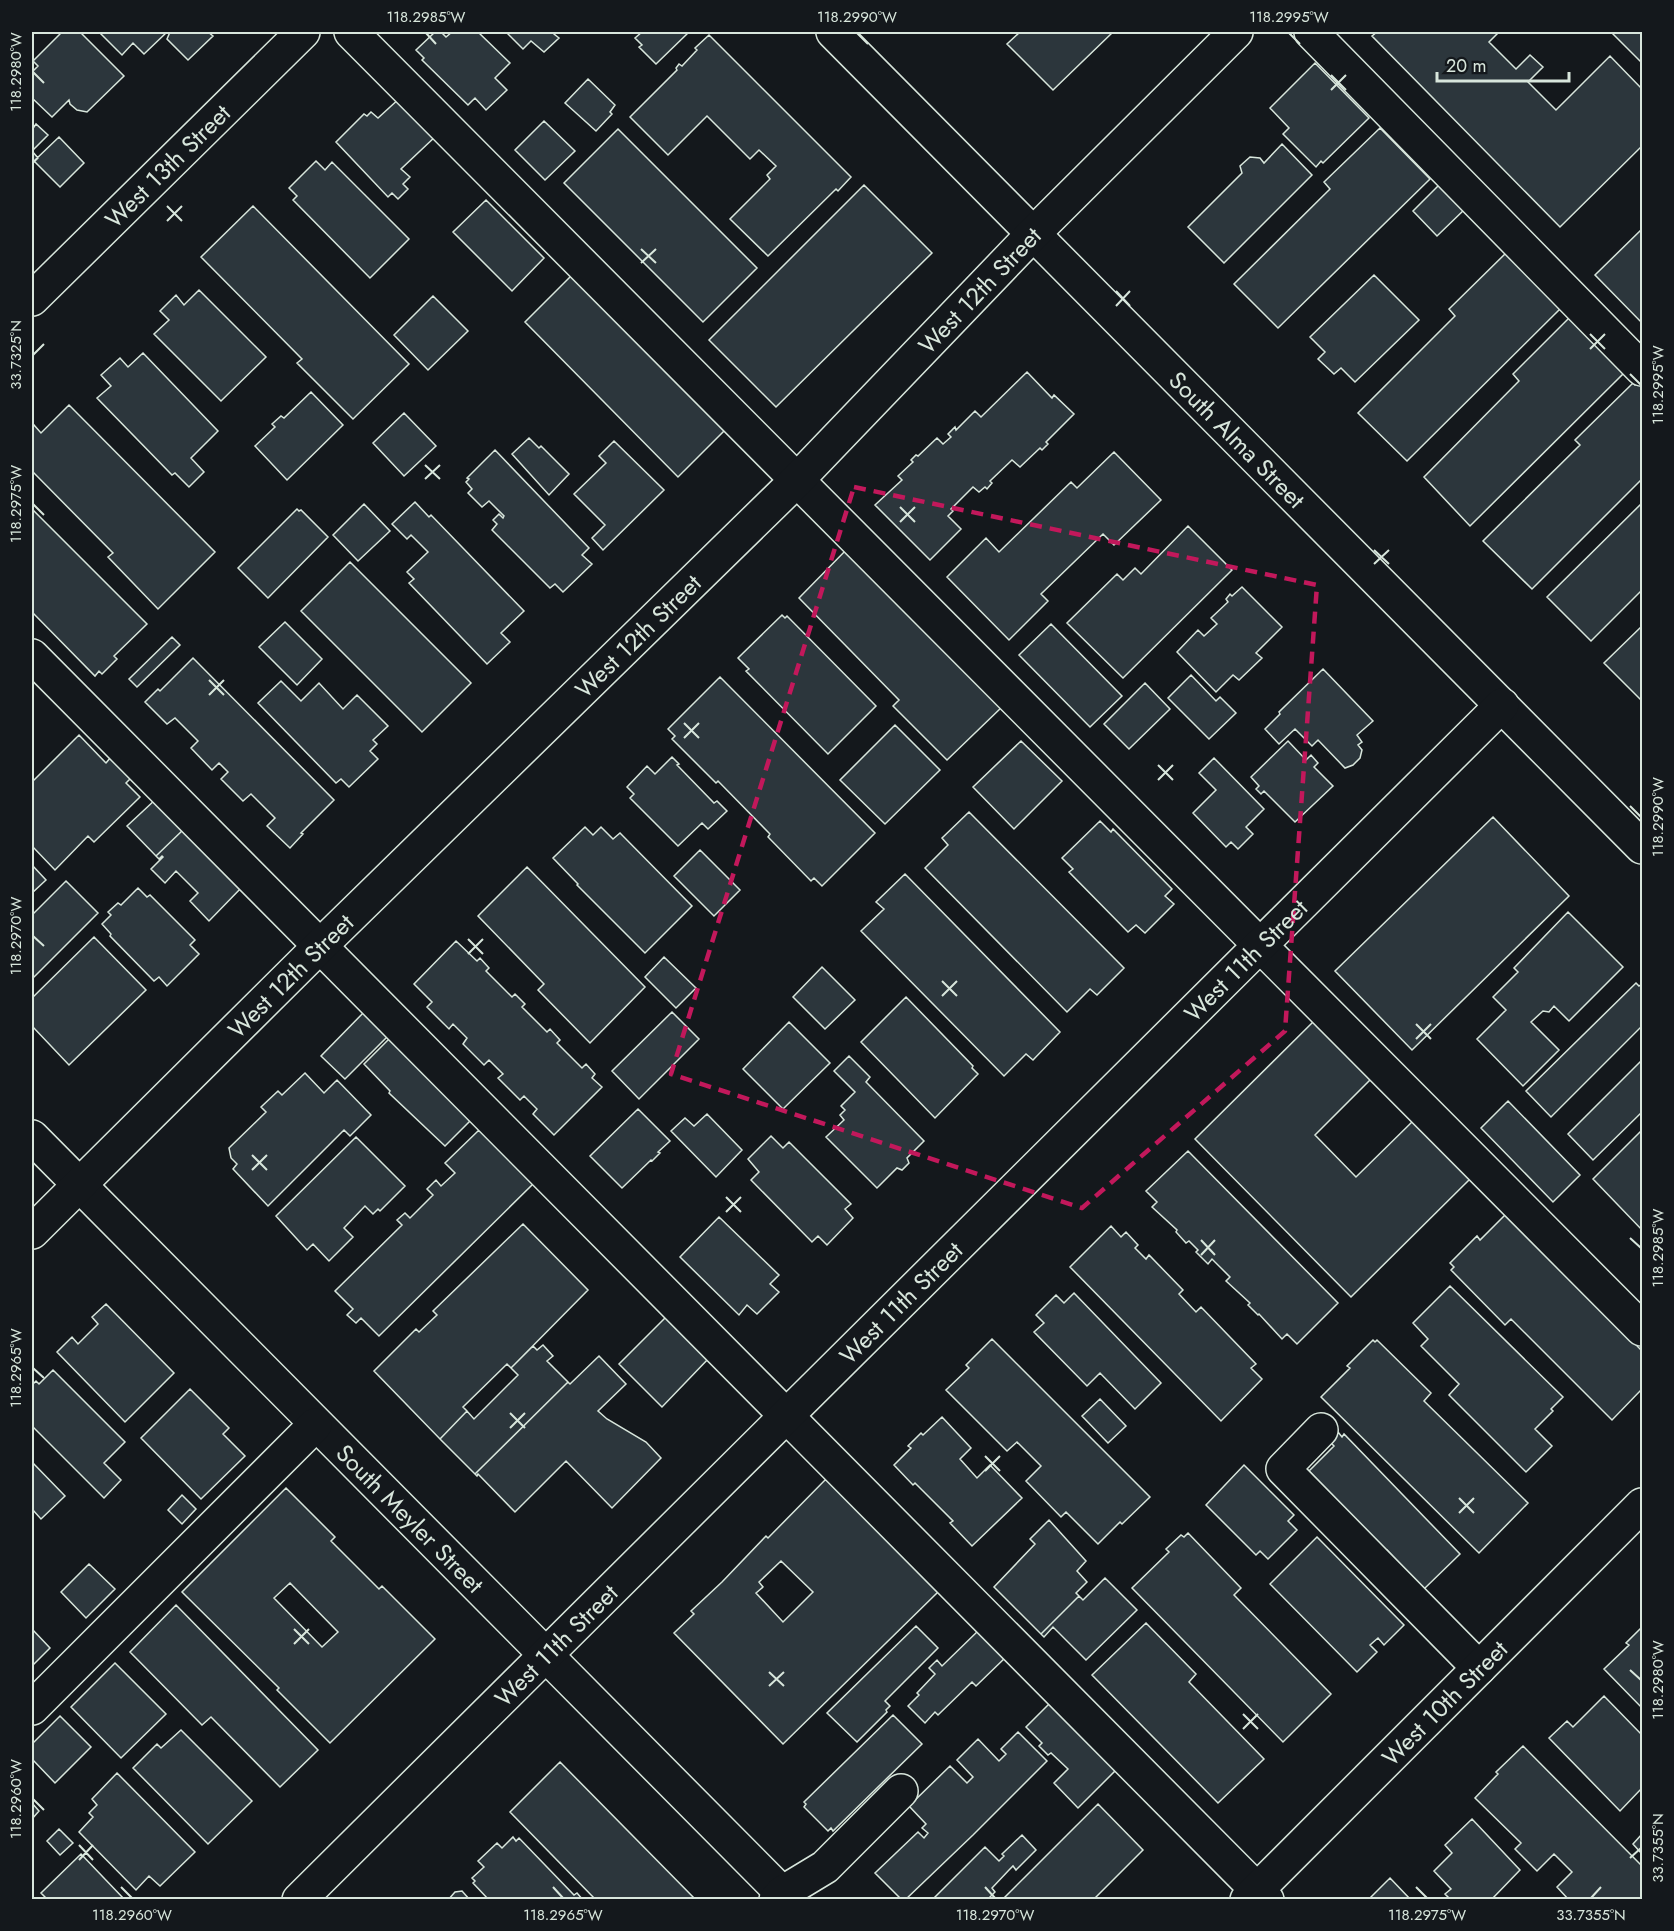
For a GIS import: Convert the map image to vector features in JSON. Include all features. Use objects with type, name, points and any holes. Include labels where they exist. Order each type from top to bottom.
[{"type":"street","name":"West 13th Street","points":[[32,299],[303,32]]},
{"type":"street","points":[[351,32],[1642,1329]]},
{"type":"street","name":"South Alma Street","points":[[833,32],[1642,848]]},
{"type":"street","name":"West 12th Street","points":[[32,1232],[320,946],[797,480],[1034,234],[1236,32]]},
{"type":"street","points":[[1311,32],[1642,369]]},
{"type":"street","points":[[32,656],[786,1416],[1257,1896]]},
{"type":"street","name":"West 11th Street","points":[[299,1899],[1502,705]]},
{"type":"street","name":"South Meyler Street","points":[[32,1137],[782,1897]]},
{"type":"street","points":[[32,1708],[315,1425]]},
{"type":"street","points":[[1321,1430],[1283,1469],[1479,1668]]},
{"type":"street","name":"West 10th Street","points":[[1257,1896],[1642,1505]]},
{"type":"street","points":[[782,1897],[825,1867],[901,1791]]},
{"type":"highlighted area","points":[[854,487],[1317,585],[1285,1031],[1082,1208],[671,1074]]},
{"type":"building","points":[[62,32],[80,32],[124,76],[87,112],[77,110],[69,100],[52,117],[32,98],[32,72],[38,66],[33,61]]},
{"type":"building","points":[[99,32],[167,32],[144,54],[133,43],[122,55]]},
{"type":"building","points":[[170,32],[208,32],[213,36],[188,60],[167,39]]},
{"type":"building","points":[[435,32],[441,32],[446,37],[452,32],[478,32],[510,63],[495,78],[507,90],[486,110],[475,98],[468,105],[422,60],[424,58],[416,50]]},
{"type":"building","points":[[506,32],[555,32],[554,34],[559,38],[544,52],[531,41],[523,49]]},
{"type":"building","points":[[642,32],[689,32],[656,64],[639,47],[642,45],[635,38]]},
{"type":"building","points":[[1020,32],[1113,32],[1053,90],[1007,44]]},
{"type":"building","points":[[1377,32],[1499,32],[1489,42],[1516,69],[1530,55],[1543,67],[1528,82],[1556,110],[1610,56],[1642,89],[1642,146],[1560,227],[1372,36]]},
{"type":"building","points":[[1611,32],[1642,32],[1642,63]]},
{"type":"building","points":[[709,35],[851,177],[768,256],[730,219],[770,179],[767,175],[776,166],[759,150],[750,159],[707,116],[668,155],[630,117],[677,70],[679,64],[682,66],[697,50],[695,48]]},
{"type":"building","points":[[1315,63],[1369,118],[1323,163],[1321,161],[1316,167],[1283,134],[1289,128],[1270,108]]},
{"type":"building","points":[[588,79],[615,105],[610,112],[612,114],[596,131],[565,103]]},
{"type":"building","points":[[401,97],[437,135],[401,169],[410,177],[403,184],[408,189],[398,199],[392,193],[388,197],[336,142],[364,114],[367,116],[371,112],[378,118]]},
{"type":"building","points":[[544,121],[575,151],[545,180],[515,150]]},
{"type":"building","points":[[32,124],[34,127],[36,124],[48,135],[32,151]]},
{"type":"building","points":[[1380,128],[1430,179],[1278,328],[1234,284],[1330,189],[1324,182]]},
{"type":"building","points":[[618,129],[757,268],[703,322],[564,183]]},
{"type":"building","points":[[59,137],[84,163],[60,187],[34,161]]},
{"type":"building","points":[[1282,144],[1312,175],[1224,263],[1188,227],[1242,173],[1240,166],[1250,157],[1260,158],[1264,163]]},
{"type":"building","points":[[32,151],[38,158],[32,164]]},
{"type":"building","points":[[316,161],[325,170],[332,162],[409,239],[370,278],[293,200],[297,196],[289,188]]},
{"type":"building","points":[[1441,183],[1466,208],[1437,236],[1413,211]]},
{"type":"building","points":[[864,185],[932,253],[776,407],[709,340]]},
{"type":"building","points":[[486,200],[544,258],[512,291],[453,232]]},
{"type":"building","points":[[253,206],[409,364],[353,419],[297,363],[302,359],[201,257]]},
{"type":"building","points":[[1642,229],[1642,323],[1595,275]]},
{"type":"building","points":[[1507,252],[1562,307],[1407,461],[1358,413],[1455,316],[1449,309]]},
{"type":"building","points":[[574,273],[727,428],[678,477],[525,322]]},
{"type":"building","points":[[1374,275],[1419,320],[1355,382],[1341,368],[1334,374],[1318,359],[1325,352],[1310,337]]},
{"type":"building","points":[[199,290],[266,357],[221,401],[154,334],[169,320],[160,311],[176,295],[184,305]]},
{"type":"building","points":[[433,296],[468,331],[428,370],[394,335]]},
{"type":"building","points":[[1570,317],[1625,372],[1470,526],[1424,477],[1519,381],[1513,374]]},
{"type":"building","points":[[143,353],[218,431],[191,458],[204,472],[189,487],[175,473],[172,475],[97,398],[111,386],[101,375],[120,358],[128,367]]},
{"type":"building","points":[[1027,372],[1052,398],[1054,395],[1074,414],[1046,442],[1048,444],[1042,450],[1040,448],[1020,467],[1012,460],[990,481],[992,483],[987,489],[985,487],[979,492],[973,487],[951,509],[953,511],[948,516],[961,529],[930,560],[875,505],[902,480],[898,476],[913,462],[911,460],[916,455],[918,456],[937,438],[943,444],[951,437],[948,434],[955,427],[956,430],[975,411],[981,417]]},
{"type":"building","points":[[1633,383],[1635,385],[1638,383],[1642,388],[1642,479],[1532,589],[1483,541],[1580,445],[1575,440]]},
{"type":"building","points":[[311,392],[343,425],[287,480],[255,446],[275,427],[272,424],[281,416],[284,418]]},
{"type":"building","points":[[69,405],[215,552],[158,609],[108,557],[113,553],[32,471],[32,428],[34,425],[41,433]]},
{"type":"building","points":[[404,413],[436,446],[404,476],[373,443]]},
{"type":"building","points":[[529,438],[539,448],[541,446],[569,474],[549,495],[512,454]]},
{"type":"building","points":[[614,441],[664,490],[603,550],[592,538],[605,525],[574,494],[606,463],[599,456]]},
{"type":"building","points":[[495,450],[589,548],[582,555],[592,564],[563,592],[555,584],[550,588],[492,530],[497,524],[493,520],[499,514],[503,518],[504,516],[489,501],[482,507],[468,493],[472,489],[466,482],[469,479],[467,478]]},
{"type":"building","points":[[1114,452],[1161,500],[1114,545],[1103,534],[1041,594],[1048,601],[1009,640],[947,577],[986,538],[999,552],[1071,482],[1077,488]]},
{"type":"building","points":[[415,502],[429,517],[431,515],[524,611],[501,633],[510,642],[487,664],[409,583],[414,579],[407,572],[428,552],[411,535],[407,539],[392,524]]},
{"type":"building","points":[[1642,503],[1642,590],[1591,641],[1547,597]]},
{"type":"building","points":[[364,504],[390,531],[358,561],[333,535]]},
{"type":"building","points":[[32,509],[147,624],[114,656],[117,659],[102,674],[99,671],[95,676],[32,612]]},
{"type":"building","points":[[297,509],[301,510],[328,537],[268,598],[238,568]]},
{"type":"building","points":[[1188,526],[1232,570],[1123,678],[1067,623],[1117,574],[1123,580],[1135,568],[1141,574]]},
{"type":"building","points":[[848,548],[1004,705],[947,760],[893,706],[899,700],[799,598]]},
{"type":"building","points":[[350,562],[471,683],[422,732],[301,611]]},
{"type":"building","points":[[1242,587],[1282,627],[1256,653],[1262,658],[1239,680],[1233,675],[1216,692],[1177,652],[1198,630],[1204,636],[1217,624],[1211,618],[1228,602],[1226,599],[1230,594],[1232,596]]},
{"type":"building","points":[[782,615],[785,618],[787,616],[876,706],[828,754],[746,671],[749,669],[738,658]]},
{"type":"building","points":[[285,622],[322,659],[297,685],[259,647]]},
{"type":"building","points":[[1051,624],[1122,696],[1090,727],[1019,655]]},
{"type":"building","points":[[1642,626],[1642,701],[1604,663]]},
{"type":"building","points":[[172,637],[180,645],[137,687],[129,679]]},
{"type":"building","points":[[193,658],[334,800],[301,833],[303,834],[290,848],[267,826],[275,818],[251,794],[243,801],[221,779],[228,772],[219,763],[212,770],[191,748],[198,741],[175,718],[167,724],[145,702],[158,689],[160,691]]},
{"type":"building","points":[[1323,669],[1373,721],[1357,735],[1362,742],[1358,745],[1362,750],[1360,758],[1353,765],[1345,768],[1318,740],[1312,746],[1295,729],[1279,744],[1265,729]]},
{"type":"building","points":[[1191,675],[1216,701],[1220,697],[1236,713],[1209,739],[1168,698]]},
{"type":"building","points":[[720,677],[875,833],[822,886],[814,878],[811,881],[768,837],[770,834],[718,781],[716,783],[672,739],[675,736],[668,729]]},
{"type":"building","points":[[281,681],[301,701],[319,683],[343,709],[357,695],[388,726],[373,740],[377,744],[370,751],[378,759],[349,787],[341,779],[336,783],[258,703]]},
{"type":"building","points":[[1145,683],[1170,709],[1129,749],[1104,724]]},
{"type":"building","points":[[895,725],[940,770],[885,824],[840,780]]},
{"type":"building","points":[[79,735],[106,763],[111,757],[131,778],[126,783],[140,797],[94,842],[88,836],[55,870],[32,846],[32,782]]},
{"type":"building","points":[[1021,741],[1062,781],[1014,829],[973,787]]},
{"type":"building","points":[[1288,741],[1306,760],[1311,755],[1318,763],[1314,767],[1333,786],[1295,822],[1264,791],[1261,794],[1256,789],[1259,786],[1251,777]]},
{"type":"building","points":[[672,757],[714,803],[717,801],[727,811],[708,829],[702,823],[678,846],[630,798],[634,794],[627,787],[647,766],[655,774]]},
{"type":"building","points":[[1214,758],[1264,809],[1246,827],[1253,834],[1238,849],[1231,842],[1226,847],[1193,813],[1216,790],[1199,773]]},
{"type":"building","points":[[156,799],[185,828],[156,856],[127,826]]},
{"type":"building","points":[[969,812],[1124,968],[1097,995],[1090,989],[1067,1012],[925,868],[948,845],[942,838]]},
{"type":"building","points":[[1493,817],[1569,896],[1412,1050],[1335,971]]},
{"type":"building","points":[[1100,821],[1111,832],[1113,829],[1172,889],[1165,896],[1174,904],[1145,933],[1136,925],[1128,932],[1069,872],[1073,869],[1062,858]]},
{"type":"building","points":[[585,827],[593,835],[601,827],[613,839],[620,833],[692,906],[645,953],[553,858]]},
{"type":"building","points":[[185,828],[243,886],[209,921],[190,901],[198,893],[176,871],[165,883],[151,869],[163,857],[159,859],[156,856]]},
{"type":"building","points":[[700,850],[740,890],[714,916],[674,876]]},
{"type":"building","points":[[32,865],[46,880],[32,893]]},
{"type":"building","points":[[527,867],[645,987],[590,1043],[538,990],[544,984],[478,916]]},
{"type":"building","points":[[905,874],[1060,1032],[1033,1060],[1026,1054],[1004,1076],[861,931],[884,909],[876,902]]},
{"type":"building","points":[[66,881],[98,913],[32,979],[32,915]]},
{"type":"building","points":[[138,888],[147,897],[150,895],[195,940],[190,945],[199,954],[167,986],[159,977],[154,981],[110,936],[111,934],[102,924],[111,915],[108,912],[118,903],[121,905]]},
{"type":"building","points":[[1568,912],[1623,967],[1569,1021],[1554,1006],[1549,1012],[1543,1011],[1531,1022],[1559,1050],[1523,1086],[1477,1039],[1506,1010],[1493,997],[1518,972],[1514,968]]},
{"type":"building","points":[[94,937],[146,990],[69,1065],[32,1026],[32,998]]},
{"type":"building","points":[[456,941],[477,961],[480,958],[489,968],[486,971],[512,997],[515,994],[525,1004],[522,1007],[547,1032],[550,1029],[560,1040],[557,1043],[582,1068],[586,1064],[595,1074],[592,1078],[602,1087],[554,1135],[533,1114],[537,1109],[524,1096],[520,1100],[498,1078],[503,1074],[489,1060],[484,1065],[463,1044],[467,1038],[453,1024],[449,1029],[427,1007],[432,1002],[414,984]]},
{"type":"building","points":[[664,957],[696,988],[676,1008],[645,977]]},
{"type":"building","points":[[822,967],[855,1000],[825,1029],[793,997]]},
{"type":"building","points":[[1636,983],[1639,986],[1642,984],[1642,1026],[1551,1117],[1526,1091]]},
{"type":"building","points":[[906,997],[973,1066],[972,1068],[978,1074],[935,1118],[861,1042]]},
{"type":"building","points":[[366,1010],[390,1034],[345,1079],[321,1056]]},
{"type":"building","points":[[672,1012],[699,1039],[639,1099],[612,1071]]},
{"type":"building","points":[[1315,1020],[1372,1078],[1315,1135],[1356,1177],[1414,1120],[1471,1178],[1351,1297],[1195,1139]]},
{"type":"building","points":[[789,1022],[830,1063],[783,1109],[743,1069]]},
{"type":"building","points":[[392,1036],[473,1118],[445,1146],[389,1093],[390,1091],[364,1064]]},
{"type":"building","points":[[849,1056],[870,1077],[866,1082],[924,1141],[907,1158],[909,1163],[902,1170],[897,1168],[877,1188],[826,1137],[844,1120],[840,1115],[845,1110],[841,1106],[855,1092],[834,1071]]},
{"type":"building","points":[[1642,1060],[1642,1112],[1593,1160],[1568,1134]]},
{"type":"building","points":[[305,1073],[324,1093],[337,1080],[371,1115],[350,1136],[344,1130],[268,1206],[233,1169],[237,1164],[231,1158],[229,1148],[266,1112],[261,1107],[278,1091],[282,1095]]},
{"type":"building","points":[[1508,1101],[1580,1175],[1553,1202],[1481,1128]]},
{"type":"building","points":[[638,1109],[670,1141],[622,1188],[590,1156]]},
{"type":"building","points":[[707,1114],[742,1150],[716,1177],[671,1131],[685,1118],[694,1126]]},
{"type":"building","points":[[479,1130],[533,1184],[379,1336],[361,1318],[356,1323],[347,1315],[353,1309],[335,1291],[402,1225],[397,1220],[405,1213],[410,1218],[433,1195],[427,1189],[436,1180],[441,1186],[455,1173],[445,1163]]},
{"type":"building","points":[[1642,1130],[1642,1230],[1593,1179]]},
{"type":"building","points":[[771,1136],[783,1148],[789,1142],[851,1204],[845,1209],[853,1218],[827,1245],[818,1236],[812,1242],[751,1180],[759,1172],[748,1159]]},
{"type":"building","points":[[356,1137],[405,1186],[380,1211],[378,1209],[373,1214],[365,1206],[344,1228],[353,1237],[329,1261],[313,1244],[307,1250],[276,1216]]},
{"type":"building","points":[[1188,1151],[1338,1303],[1297,1344],[1287,1334],[1282,1339],[1248,1305],[1250,1303],[1226,1281],[1230,1277],[1212,1259],[1208,1264],[1196,1252],[1198,1250],[1189,1241],[1186,1243],[1176,1232],[1177,1230],[1152,1207],[1157,1202],[1146,1191]]},
{"type":"building","points":[[1507,1213],[1642,1351],[1642,1389],[1612,1420],[1511,1319],[1505,1325],[1451,1270],[1454,1267],[1450,1263],[1477,1236],[1480,1240]]},
{"type":"building","points":[[719,1217],[779,1275],[770,1284],[779,1292],[757,1314],[747,1305],[739,1315],[680,1257]]},
{"type":"building","points":[[523,1224],[588,1290],[511,1368],[507,1364],[463,1407],[467,1411],[440,1439],[374,1371],[416,1329],[419,1332],[437,1315],[433,1311]]},
{"type":"building","points":[[1111,1226],[1121,1237],[1126,1232],[1138,1245],[1135,1248],[1146,1259],[1149,1255],[1183,1290],[1179,1294],[1196,1312],[1201,1307],[1256,1364],[1251,1368],[1262,1379],[1221,1421],[1070,1267]]},
{"type":"building","points":[[1450,1286],[1563,1397],[1535,1429],[1552,1446],[1526,1472],[1449,1395],[1459,1384],[1421,1346],[1428,1339],[1413,1323]]},
{"type":"building","points":[[1074,1293],[1161,1383],[1135,1409],[1100,1373],[1087,1386],[1034,1332],[1044,1323],[1036,1315],[1056,1295],[1064,1303]]},
{"type":"building","points":[[106,1304],[174,1373],[125,1422],[57,1352],[72,1337],[78,1344],[98,1324],[92,1317]]},
{"type":"building","points":[[668,1315],[710,1357],[662,1407],[619,1364]]},
{"type":"building","points":[[992,1339],[1150,1497],[1098,1544],[1066,1512],[1061,1517],[1026,1481],[1041,1466],[1017,1442],[1007,1451],[946,1390],[969,1368],[966,1365]]},
{"type":"building","points":[[1373,1340],[1375,1342],[1377,1340],[1431,1393],[1424,1401],[1528,1503],[1479,1553],[1321,1397],[1350,1368],[1347,1366]]},
{"type":"building","points":[[543,1345],[553,1356],[547,1361],[568,1382],[475,1474],[440,1439],[467,1411],[474,1419],[518,1375],[511,1368],[533,1346],[537,1350]]},
{"type":"building","points":[[599,1356],[626,1384],[598,1411],[607,1419],[646,1442],[661,1458],[612,1508],[566,1461],[515,1512],[478,1474],[477,1476],[475,1474],[568,1382],[570,1384]]},
{"type":"building","points":[[53,1370],[125,1442],[104,1463],[121,1480],[104,1498],[32,1426],[32,1385],[36,1381],[39,1384]]},
{"type":"building","points":[[190,1389],[229,1428],[223,1434],[245,1456],[201,1499],[141,1438]]},
{"type":"building","points":[[1100,1399],[1126,1426],[1108,1443],[1082,1416]]},
{"type":"building","points":[[942,1417],[971,1448],[960,1459],[977,1478],[990,1465],[1022,1498],[972,1546],[950,1523],[953,1521],[894,1465],[911,1448],[908,1446],[921,1433],[923,1435]]},
{"type":"building","points":[[1338,1432],[1342,1437],[1344,1434],[1460,1554],[1424,1589],[1387,1550],[1381,1555],[1374,1538],[1358,1522],[1353,1526],[1314,1485],[1318,1481],[1309,1471],[1334,1446],[1329,1441]]},
{"type":"building","points":[[32,1462],[65,1496],[41,1519],[32,1509]]},
{"type":"building","points":[[1244,1465],[1294,1515],[1288,1521],[1297,1530],[1268,1559],[1260,1551],[1256,1555],[1206,1505]]},
{"type":"building","points":[[826,1479],[938,1592],[783,1744],[674,1633],[694,1614],[691,1611],[766,1536],[768,1538]],"holes":[[[781,1561],[813,1592],[783,1622],[756,1593],[763,1587],[759,1582]]]},
{"type":"building","points":[[286,1488],[335,1537],[331,1541],[379,1589],[382,1586],[435,1639],[330,1743],[277,1690],[279,1688],[182,1592]],"holes":[[[290,1583],[338,1632],[322,1647],[274,1598]]]},
{"type":"building","points":[[182,1495],[196,1509],[182,1524],[168,1510]]},
{"type":"building","points":[[1049,1520],[1086,1561],[1077,1571],[1087,1582],[1076,1593],[1079,1596],[1041,1634],[994,1587],[1035,1544],[1030,1539]]},
{"type":"building","points":[[1188,1533],[1241,1588],[1234,1595],[1331,1694],[1283,1742],[1132,1588],[1169,1552],[1166,1549],[1181,1535],[1184,1537]]},
{"type":"building","points":[[1317,1537],[1404,1625],[1384,1645],[1378,1638],[1370,1645],[1377,1652],[1357,1672],[1270,1584]]},
{"type":"building","points":[[89,1564],[115,1589],[86,1618],[61,1592]]},
{"type":"building","points":[[1105,1578],[1137,1610],[1086,1660],[1053,1627],[1044,1637],[1041,1634],[1079,1596],[1083,1600]]},
{"type":"building","points":[[176,1605],[318,1750],[280,1787],[211,1717],[202,1725],[130,1652]]},
{"type":"building","points":[[1146,1623],[1196,1674],[1189,1682],[1264,1759],[1218,1803],[1092,1675]]},
{"type":"building","points":[[916,1626],[938,1648],[885,1701],[890,1706],[887,1712],[857,1742],[827,1713]]},
{"type":"building","points":[[1642,1627],[1642,1708],[1604,1669],[1629,1645],[1626,1643]]},
{"type":"building","points":[[32,1629],[50,1648],[32,1666]]},
{"type":"building","points":[[980,1629],[1007,1656],[976,1686],[972,1682],[938,1715],[935,1712],[925,1723],[908,1706],[935,1674],[929,1668],[937,1660],[942,1666]]},
{"type":"building","points":[[115,1663],[166,1714],[121,1758],[71,1707]]},
{"type":"building","points":[[1604,1696],[1642,1735],[1642,1788],[1620,1811],[1549,1738],[1567,1721],[1573,1727]]},
{"type":"building","points":[[1051,1702],[1117,1769],[1078,1808],[1054,1783],[1068,1769],[1051,1753],[1048,1755],[1039,1746],[1042,1743],[1026,1727]]},
{"type":"building","points":[[893,1715],[922,1744],[833,1831],[831,1828],[828,1831],[804,1807],[806,1804],[804,1802]]},
{"type":"building","points":[[60,1716],[91,1747],[55,1783],[32,1759],[32,1744]]},
{"type":"building","points":[[181,1730],[252,1801],[208,1844],[133,1768],[157,1744],[161,1748]]},
{"type":"building","points":[[1018,1732],[1047,1761],[973,1835],[905,1900],[902,1900],[875,1873],[918,1832],[924,1838],[928,1833],[922,1828],[926,1824],[909,1806],[950,1766],[967,1783],[973,1777],[957,1760],[978,1739],[999,1761],[1006,1754],[1001,1749]]},
{"type":"building","points":[[1523,1746],[1642,1866],[1642,1900],[1569,1900],[1557,1887],[1572,1872],[1554,1854],[1537,1871],[1515,1849],[1521,1843],[1475,1798],[1498,1774],[1496,1772]]},
{"type":"building","points":[[560,1762],[696,1900],[596,1900],[510,1812]]},
{"type":"building","points":[[117,1773],[195,1852],[160,1886],[149,1876],[136,1890],[79,1832],[93,1817],[89,1813],[97,1805],[92,1799]]},
{"type":"building","points":[[32,1803],[39,1811],[32,1819]]},
{"type":"building","points":[[1098,1804],[1143,1850],[1093,1900],[1002,1900]]},
{"type":"building","points":[[1472,1819],[1520,1870],[1491,1900],[1451,1900],[1445,1894],[1451,1889],[1434,1871],[1452,1853],[1445,1845]]},
{"type":"building","points":[[59,1829],[73,1843],[60,1855],[47,1841]]},
{"type":"building","points":[[1642,1834],[1642,1854],[1633,1844]]},
{"type":"building","points":[[1022,1835],[1036,1850],[1016,1870],[1013,1866],[1009,1870],[992,1888],[995,1892],[987,1900],[932,1900],[985,1847],[999,1861],[1004,1856],[1002,1854]]},
{"type":"building","points":[[513,1837],[516,1841],[519,1838],[574,1895],[577,1893],[583,1900],[489,1900],[473,1883],[475,1881],[472,1878],[484,1867],[478,1861],[497,1843],[502,1848]]},
{"type":"building","points":[[81,1854],[125,1900],[48,1900],[41,1893]]},
{"type":"building","points":[[1390,1878],[1411,1900],[1368,1900]]},
{"type":"building","points":[[462,1891],[470,1900],[448,1900],[455,1892]]}]
